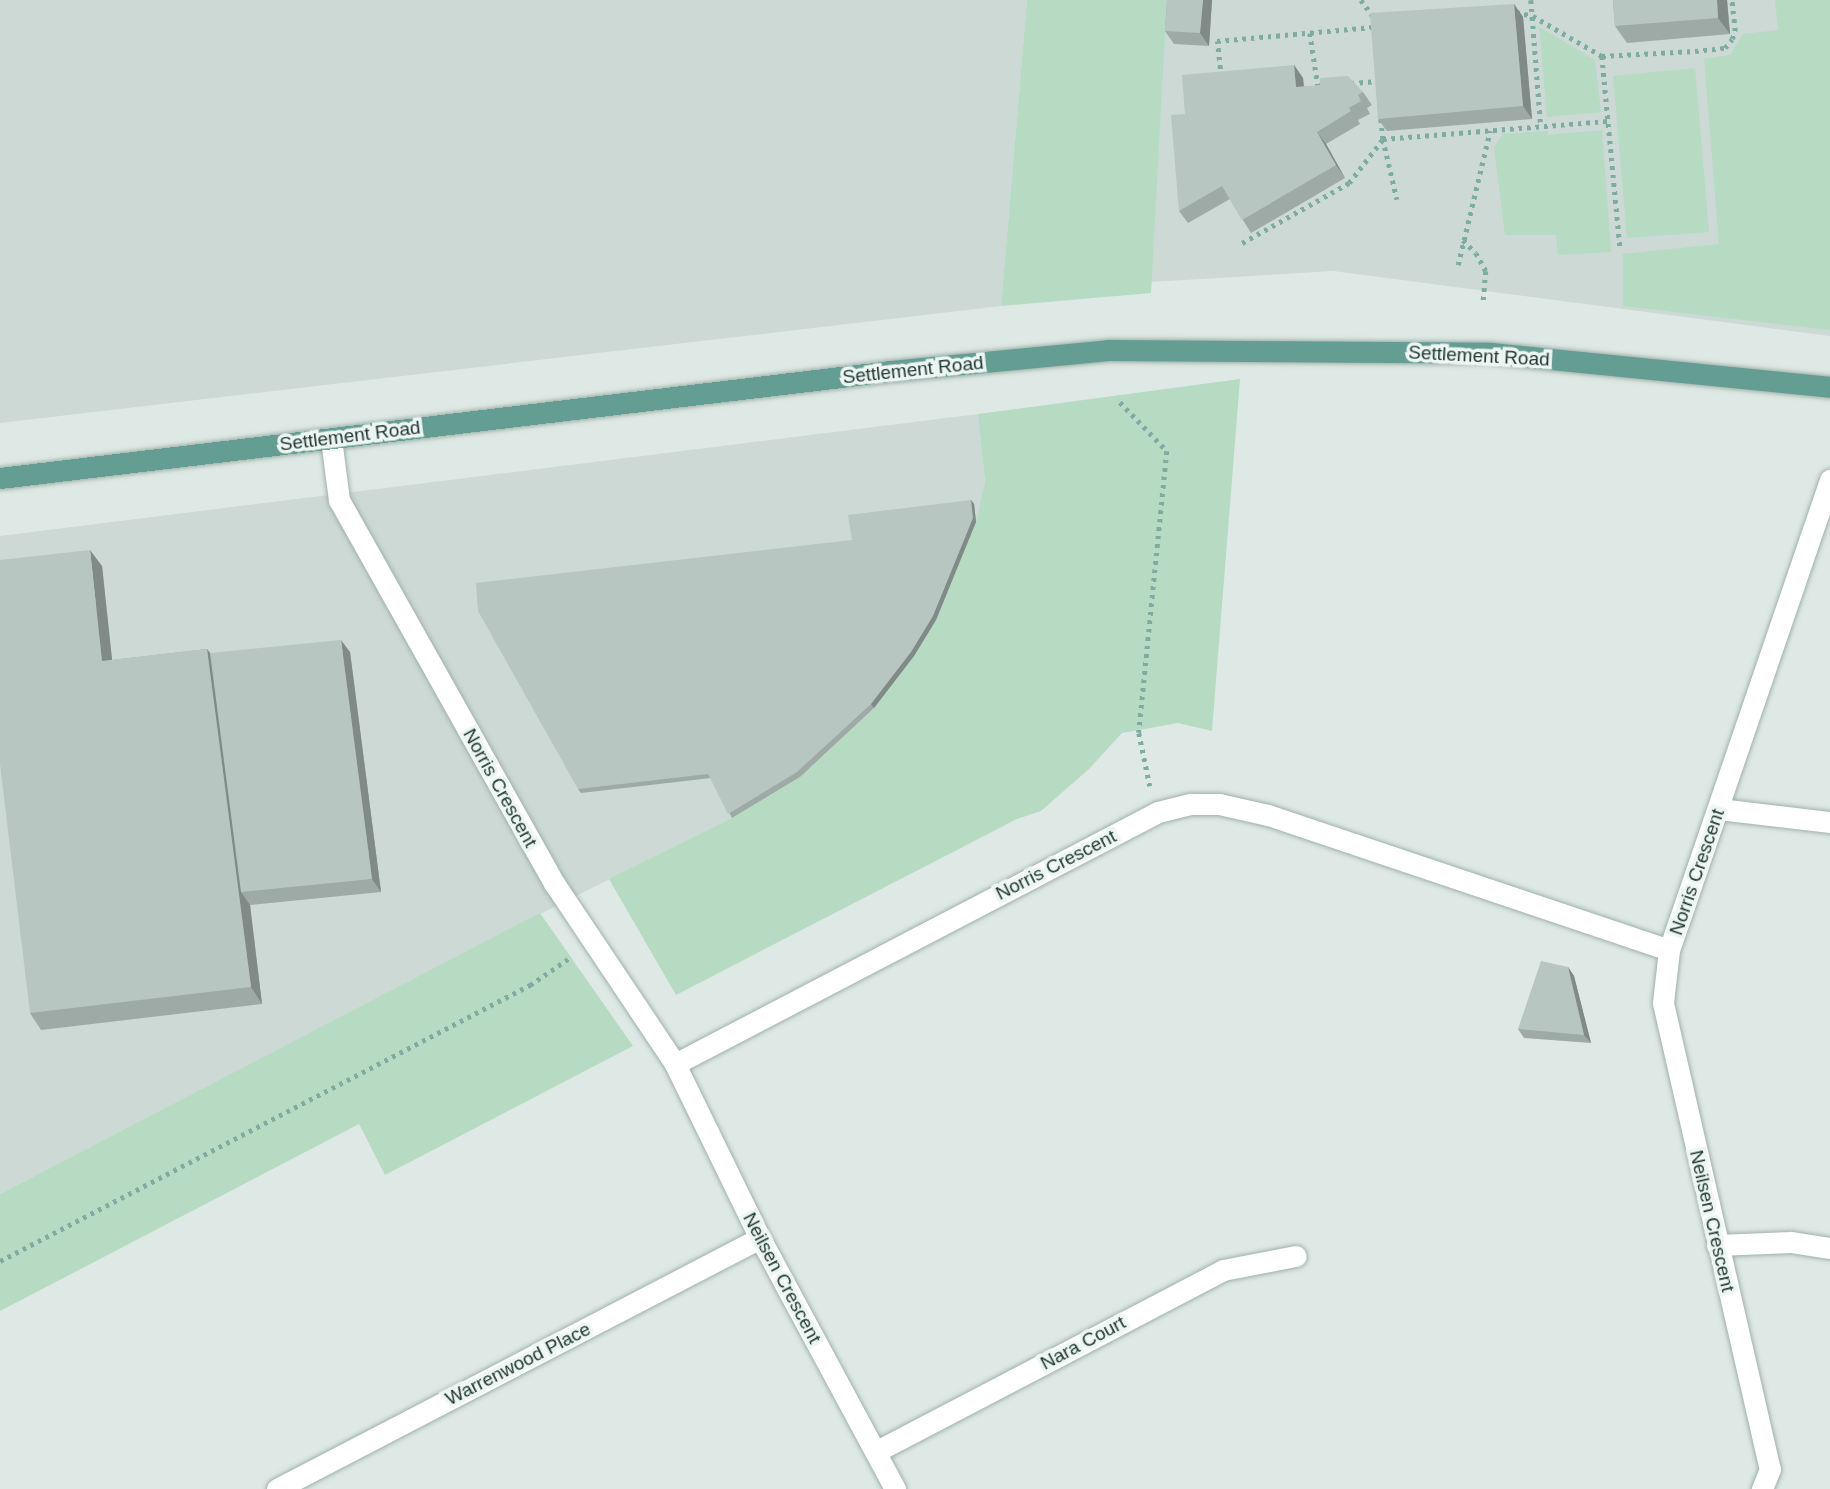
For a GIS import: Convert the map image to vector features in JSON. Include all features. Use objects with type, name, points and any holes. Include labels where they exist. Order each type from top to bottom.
[{"type":"main road","name":"Settlement Road","points":[[0,478],[891,371],[1108,350],[1491,352],[1830,387]]},
{"type":"street","name":"Norris Crescent","points":[[331,439],[339,500],[554,883],[675,1064],[1158,812],[1191,804],[1239,807],[1669,950],[1830,480]]},
{"type":"street","points":[[1719,809],[1830,822]]},
{"type":"street","name":"Neilsen Crescent","points":[[1669,950],[1663,1003],[1770,1469],[1762,1489]]},
{"type":"street","name":"Neilsen Crescent","points":[[675,1064],[760,1238],[877,1451],[895,1489]]},
{"type":"street","name":"Warrenwood Place","points":[[277,1489],[760,1238]]},
{"type":"street","points":[[1717,1245],[1791,1242],[1830,1248]]},
{"type":"street","name":"Nara Court","points":[[877,1451],[1223,1270],[1296,1256]]},
{"type":"path","points":[[1362,0],[1375,18],[1377,41]]},
{"type":"path","points":[[1531,0],[1541,127]]},
{"type":"path","points":[[1508,12],[1521,11],[1532,16],[1602,56],[1725,48],[1735,31],[1732,0]]},
{"type":"path","points":[[1221,77],[1217,41],[1376,27]]},
{"type":"path","points":[[1310,33],[1315,86],[1328,85]]},
{"type":"path","points":[[1602,56],[1620,247]]},
{"type":"path","points":[[1378,68],[1380,93]]},
{"type":"path","points":[[1209,78],[1234,76]]},
{"type":"path","points":[[1341,84],[1379,81]]},
{"type":"path","points":[[1381,116],[1383,139],[1397,199]]},
{"type":"path","points":[[1242,243],[1349,183],[1383,139],[1608,121]]},
{"type":"path","points":[[1458,265],[1490,131]]},
{"type":"path","points":[[1463,240],[1476,253],[1486,271],[1483,304]]},
{"type":"path","points":[[1120,402],[1167,451],[1139,733],[1144,767],[1158,812]]},
{"type":"path","points":[[0,1261],[530,985],[593,943]]},
{"type":"shaded area","points":[[0,0],[1027,0],[1001,306],[0,423]]},
{"type":"shaded area","points":[[1167,0],[1830,0],[1830,336],[1333,271],[1151,282]]},
{"type":"shaded area","points":[[978,414],[985,482],[983,494],[976,522],[936,620],[914,656],[874,708],[800,777],[732,818],[514,927],[0,1194],[0,536]]},
{"type":"green space","points":[[1027,0],[1167,0],[1151,293],[1001,306]]},
{"type":"green space","points":[[1775,0],[1830,0],[1830,330],[1623,306],[1623,254],[1719,244],[1704,59],[1730,55],[1743,34],[1778,30]]},
{"type":"green space","points":[[1539,27],[1595,60],[1601,112],[1547,117]]},
{"type":"green space","points":[[1695,68],[1709,232],[1627,238],[1613,76]]},
{"type":"green space","points":[[1602,130],[1611,252],[1558,255],[1556,235],[1505,235],[1494,147],[1503,134],[1548,131],[1548,135]]},
{"type":"green space","points":[[1240,379],[1212,731],[1178,723],[1122,733],[1089,769],[1041,811],[1017,819],[676,995],[609,879],[732,818],[800,777],[874,708],[914,656],[936,620],[976,522],[985,482],[978,414]]},
{"type":"green space","points":[[540,913],[633,1046],[385,1175],[359,1124],[0,1311],[0,1194]]},
{"type":"building","points":[[1167,0],[1203,0],[1200,33],[1165,31]]},
{"type":"building","points":[[1613,0],[1717,0],[1718,18],[1615,26]]},
{"type":"building","points":[[1514,4],[1523,106],[1378,119],[1370,13]]},
{"type":"building","points":[[1294,65],[1296,87],[1320,85],[1320,78],[1348,76],[1363,92],[1358,95],[1361,101],[1349,108],[1351,111],[1317,132],[1336,165],[1242,220],[1222,186],[1179,211],[1171,115],[1185,114],[1182,75]]},
{"type":"building","points":[[971,500],[973,518],[933,616],[911,652],[871,704],[797,772],[728,814],[708,774],[578,789],[478,611],[476,583],[852,540],[848,515]]},
{"type":"building","points":[[90,550],[102,661],[207,649],[251,987],[30,1013],[0,764],[0,560]]},
{"type":"building","points":[[341,640],[372,879],[241,892],[210,653]]},
{"type":"building","points":[[1541,961],[1568,967],[1584,1035],[1518,1029]]}]
